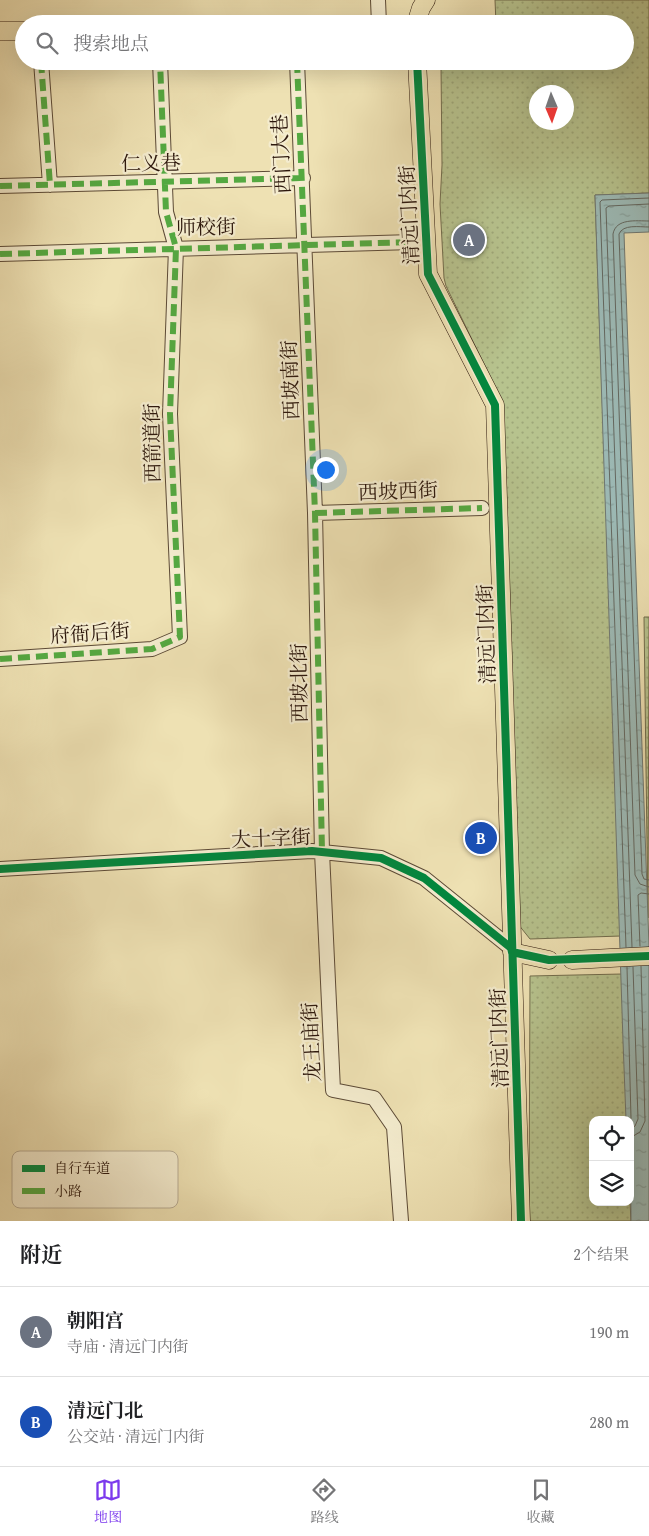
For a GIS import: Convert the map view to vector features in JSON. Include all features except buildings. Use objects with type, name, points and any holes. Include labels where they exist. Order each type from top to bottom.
[{"type":"main road","points":[[419,15],[426,0]]},
{"type":"main road","points":[[0,31],[15,31]]},
{"type":"main road","name":"清远门内街","points":[[417,70],[428,274],[494,405],[520,1221]]},
{"type":"main road","points":[[512,952],[549,960]]},
{"type":"main road","points":[[577,959],[649,956]]},
{"type":"street","points":[[378,0],[379,15]]},
{"type":"street","points":[[42,70],[50,185]]},
{"type":"street","name":"西箭道街","points":[[160,70],[166,212],[176,248],[170,414],[180,638]]},
{"type":"street","name":"西门大巷","points":[[297,70],[305,245]]},
{"type":"street","name":"仁义巷","points":[[0,186],[303,178]]},
{"type":"street","name":"师校街","points":[[0,254],[414,242]]},
{"type":"street","name":"西坡南街","points":[[305,245],[315,513]]},
{"type":"street","name":"西坡西街","points":[[315,513],[482,508]]},
{"type":"street","name":"西坡北街","points":[[315,513],[322,852]]},
{"type":"street","name":"府衙后街","points":[[0,659],[152,649],[180,638]]},
{"type":"street","name":"大十字街","points":[[0,868],[312,851],[381,858],[424,878],[511,948],[512,952]]},
{"type":"street","name":"龙王庙街","points":[[322,852],[333,1090],[374,1098],[394,1127],[400,1221]]},
{"type":"green space","points":[[495,0],[649,0],[649,193],[595,195],[621,936],[530,939],[518,924],[501,399],[446,286],[440,204],[442,165],[441,70],[634,70],[634,15],[496,15]]},
{"type":"green space","points":[[644,617],[649,617],[648,918]]},
{"type":"green space","points":[[622,974],[628,1116],[589,1116],[589,1206],[630,1206],[631,1221],[529,1221],[530,976]]},
{"type":"water","points":[[649,193],[649,232],[624,233],[649,946],[649,1221],[631,1221],[631,1206],[634,1206],[634,1116],[626,1116],[595,195]]},
{"type":"marked path","points":[[42,70],[50,185]]},
{"type":"marked path","points":[[0,659],[152,649],[180,637],[170,414],[176,248],[166,212],[160,70]]},
{"type":"marked path","points":[[297,70],[315,513],[322,852]]},
{"type":"marked path","points":[[0,186],[303,178]]},
{"type":"marked path","points":[[0,254],[413,242]]},
{"type":"marked path","points":[[315,513],[482,508]]},
{"type":"cycle path","points":[[417,70],[428,274],[495,405],[521,1221]]},
{"type":"cycle path","points":[[0,869],[312,851],[381,858],[424,878],[511,948],[512,952]]},
{"type":"cycle path","points":[[512,952],[549,960],[649,956]]},
{"type":"place","name":"朝阳宫","points":[[469,240]]},
{"type":"place","name":"清远门北","points":[[481,838]]}]
